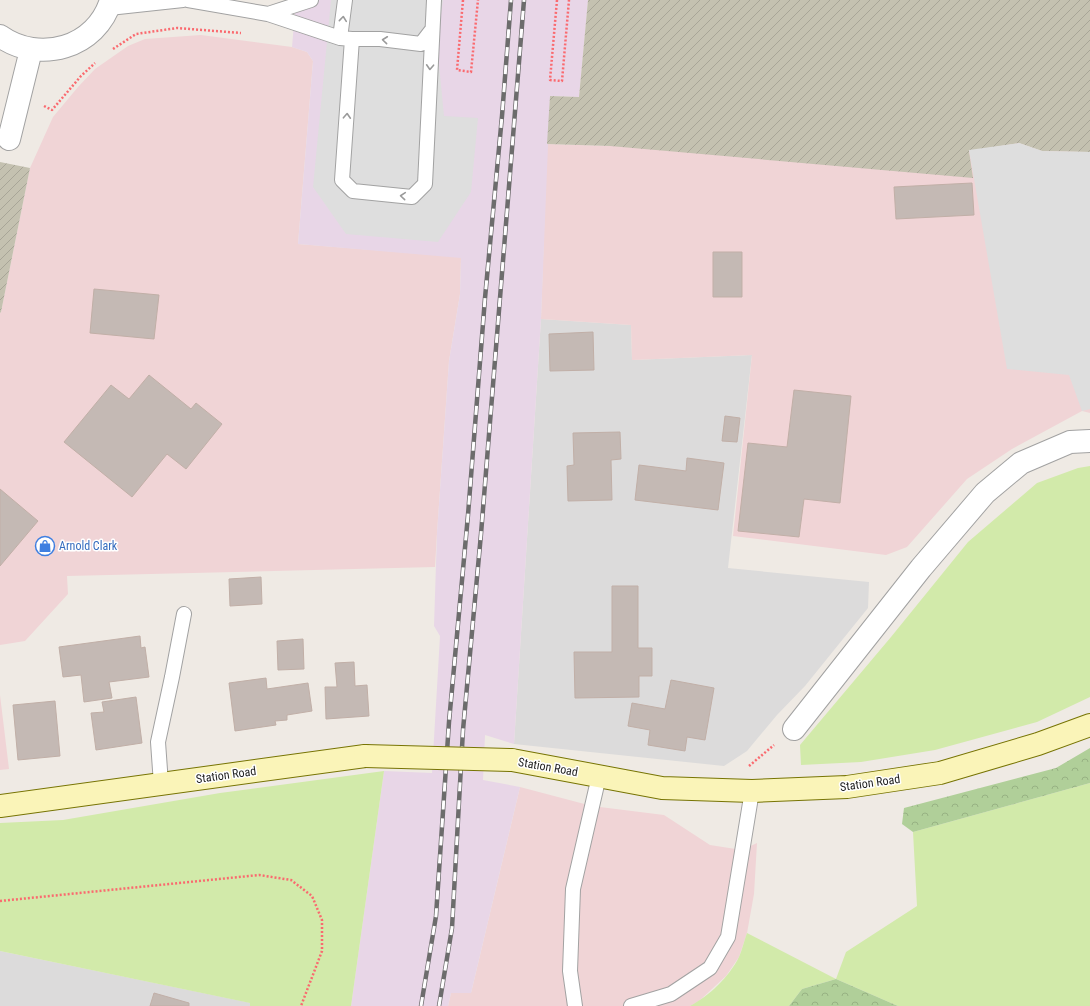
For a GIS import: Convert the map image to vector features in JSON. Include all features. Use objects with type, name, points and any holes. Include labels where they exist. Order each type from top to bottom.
[{"type":"main road","name":"Station Road","points":[[0,806],[365,756],[512,760],[662,788],[752,791],[847,787],[940,773],[1038,744],[1090,725]]},
{"type":"street","points":[[0,36],[10,43],[31,50],[50,50],[68,46],[85,37],[99,24],[110,4]]},
{"type":"street","points":[[9,139],[31,50]]},
{"type":"street","points":[[794,729],[921,568],[985,493],[1021,463],[1070,442],[1090,441]]},
{"type":"lane","points":[[110,4],[183,0]]},
{"type":"lane","points":[[188,0],[268,14],[346,38],[380,39],[421,44],[431,30]]},
{"type":"lane","points":[[268,14],[311,0]]},
{"type":"lane","points":[[345,0],[346,38],[342,180],[353,191],[412,196],[425,184],[431,30],[434,0]]},
{"type":"lane","points":[[161,784],[158,742],[184,614]]},
{"type":"lane","points":[[575,1006],[570,971],[573,889],[599,776]]},
{"type":"lane","points":[[631,1006],[671,994],[710,968],[728,937],[752,791]]},
{"type":"path","points":[[463,0],[457,70],[471,72],[478,0]]},
{"type":"path","points":[[557,0],[550,80],[562,81],[570,0]]},
{"type":"path","points":[[110,51],[136,34],[177,28],[246,34]]},
{"type":"path","points":[[21,91],[52,110],[97,60]]},
{"type":"path","points":[[719,790],[794,729]]},
{"type":"path","points":[[0,901],[258,875],[291,880],[312,896],[322,920],[322,951],[301,1006]]},
{"type":"shaded area","points":[[296,0],[588,0],[579,97],[550,96],[541,319],[514,744],[485,735],[483,780],[520,787],[471,993],[451,993],[448,1006],[351,1006],[384,771],[432,773],[440,636],[434,626],[437,533],[449,361],[460,294],[461,258],[298,244],[313,61],[307,52],[292,47]]},
{"type":"shaded area","points":[[331,0],[443,0],[437,44],[444,116],[478,118],[471,192],[438,242],[346,234],[313,187]]},
{"type":"shaded area","points":[[588,0],[1090,0],[1090,152],[1042,151],[1019,143],[969,151],[973,178],[610,146],[547,144],[550,96],[579,97]]},
{"type":"shaded area","points":[[201,35],[292,47],[307,52],[313,61],[298,244],[461,257],[460,294],[449,361],[435,567],[67,576],[68,594],[25,641],[0,645],[0,313],[30,168],[53,117],[95,69],[128,46],[145,39]]},
{"type":"shaded area","points":[[1019,143],[1042,151],[1090,152],[1090,413],[1082,411],[1012,449],[967,479],[907,547],[886,555],[733,536],[752,355],[632,360],[631,325],[541,319],[547,144],[610,146]]},
{"type":"shaded area","points":[[1019,143],[1042,151],[1090,152],[1090,409],[1082,411],[1069,375],[1007,369],[969,150]]},
{"type":"shaded area","points":[[0,162],[30,168],[0,313]]},
{"type":"shaded area","points":[[541,319],[631,325],[632,360],[752,355],[728,568],[869,582],[868,608],[805,686],[777,715],[747,751],[724,766],[514,744]]},
{"type":"shaded area","points":[[0,695],[9,769],[0,770]]},
{"type":"shaded area","points":[[520,787],[592,806],[664,815],[710,845],[742,850],[757,843],[754,894],[747,933],[739,957],[726,976],[699,1001],[690,1006],[448,1006],[451,993],[471,993]]},
{"type":"shaded area","points":[[0,951],[251,1003],[250,1006],[0,1006]]},
{"type":"green space","points":[[1090,466],[1090,697],[1037,722],[935,750],[861,762],[801,765],[800,745],[891,637],[968,542],[1037,483],[1078,468]]},
{"type":"green space","points":[[1090,748],[1090,783],[913,832],[902,824],[904,808],[1056,768]]},
{"type":"green space","points":[[384,771],[351,1006],[250,1006],[250,1003],[0,951],[0,823],[63,820],[220,793]]},
{"type":"green space","points":[[1090,783],[1090,1006],[898,1006],[836,979],[846,952],[917,906],[913,832]]},
{"type":"green space","points":[[747,933],[836,979],[802,989],[789,1006],[690,1006],[704,997],[730,972],[739,957]]},
{"type":"green space","points":[[836,979],[898,1006],[789,1006],[802,989]]},
{"type":"building","points":[[972,183],[974,215],[896,219],[894,187]]},
{"type":"building","points":[[713,252],[742,252],[742,297],[713,297]]},
{"type":"building","points":[[94,289],[159,295],[154,339],[90,333]]},
{"type":"building","points":[[593,332],[594,370],[550,371],[549,334]]},
{"type":"building","points":[[149,375],[191,409],[196,403],[222,424],[186,469],[167,454],[132,497],[64,442],[111,385],[129,399]]},
{"type":"building","points":[[794,390],[851,396],[840,503],[804,499],[799,537],[738,531],[748,443],[787,447]]},
{"type":"building","points":[[725,416],[740,418],[737,442],[722,441]]},
{"type":"building","points":[[620,432],[621,459],[611,460],[612,500],[568,501],[567,466],[574,465],[573,433]]},
{"type":"building","points":[[687,458],[724,463],[718,510],[635,500],[639,465],[686,471]]},
{"type":"building","points":[[0,489],[38,521],[0,566]]},
{"type":"building","points":[[261,577],[262,604],[230,606],[229,579]]},
{"type":"building","points":[[612,586],[638,586],[638,648],[652,648],[652,676],[639,676],[639,697],[575,698],[574,652],[612,652]]},
{"type":"building","points":[[140,636],[141,648],[145,647],[149,677],[109,682],[112,698],[84,702],[81,675],[63,677],[59,647]]},
{"type":"building","points":[[303,639],[304,669],[278,670],[277,641]]},
{"type":"building","points":[[354,662],[355,686],[367,685],[369,716],[326,719],[325,687],[337,687],[335,663]]},
{"type":"building","points":[[266,678],[267,689],[308,683],[312,711],[287,715],[287,720],[275,721],[276,725],[235,731],[229,683]]},
{"type":"building","points":[[671,680],[714,688],[705,740],[687,737],[685,751],[648,745],[650,730],[628,726],[632,703],[665,709]]},
{"type":"building","points":[[136,697],[142,743],[96,750],[91,713],[104,712],[102,702]]},
{"type":"building","points":[[55,701],[60,756],[18,760],[13,705]]},
{"type":"building","points":[[154,993],[189,1003],[189,1006],[150,1006]]},
{"type":"railway","points":[[421,1006],[436,916],[449,722],[468,515],[511,0]]},
{"type":"railway","points":[[439,1006],[452,928],[463,730],[481,534],[524,0]]},
{"type":"place","name":"Arnold Clark","points":[[45,546]]}]
